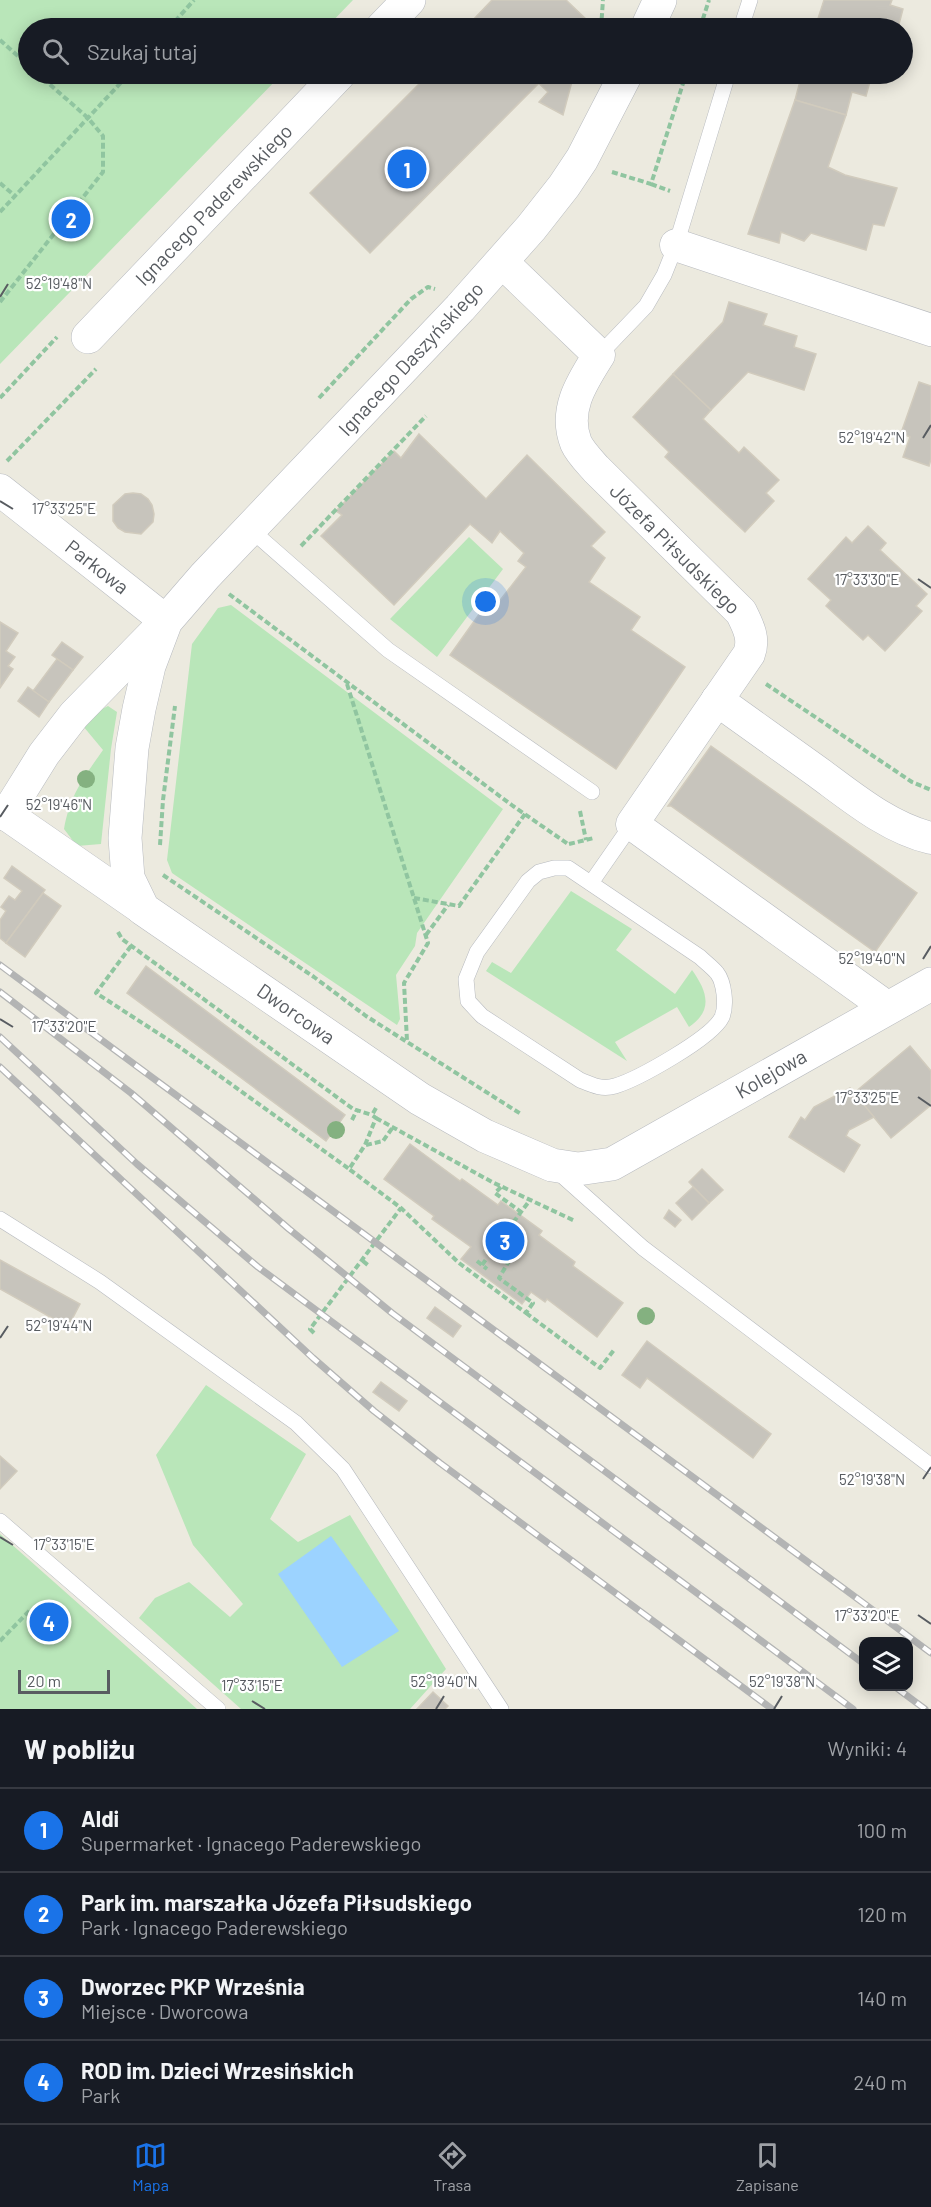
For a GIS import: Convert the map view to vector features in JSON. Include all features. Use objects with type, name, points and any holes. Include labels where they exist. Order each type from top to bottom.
[{"type":"street","points":[[392,18],[409,0]]},
{"type":"street","points":[[652,18],[660,0]]},
{"type":"street","name":"Ignacego Paderewskiego","points":[[84,344],[330,84]]},
{"type":"street","name":"Ignacego Daszyńskiego","points":[[3,813],[74,715],[166,621],[205,576],[502,262],[570,177],[582,159],[621,84]]},
{"type":"street","points":[[676,245],[931,330]]},
{"type":"street","points":[[502,262],[599,355]]},
{"type":"street","name":"Józefa Piłsudskiego","points":[[599,355],[578,389],[571,423],[577,445],[596,470],[741,612],[749,628],[753,645],[632,824]]},
{"type":"street","name":"Parkowa","points":[[0,490],[166,621]]},
{"type":"street","name":"Ignacego Daszyńskiego","points":[[143,909],[128,878],[124,838],[132,748],[139,709],[149,666],[166,621]]},
{"type":"street","points":[[717,700],[888,821],[921,836],[931,838]]},
{"type":"street","name":"Dworcowa","points":[[3,813],[420,1099],[485,1136],[552,1166],[578,1169],[612,1164]]},
{"type":"street","points":[[632,824],[888,1008]]},
{"type":"street","name":"Kolejowa","points":[[612,1164],[931,984]]},
{"type":"lane","points":[[744,18],[750,0]]},
{"type":"lane","points":[[599,355],[646,306],[664,275],[676,245],[725,84]]},
{"type":"lane","points":[[249,529],[388,650],[592,792]]},
{"type":"lane","points":[[591,883],[632,824]]},
{"type":"lane","points":[[554,868],[568,868],[591,883],[700,957],[718,974],[724,996],[722,1017],[702,1039],[614,1087],[596,1087],[580,1080],[482,1016],[468,1001],[466,979],[477,952],[528,881],[539,872],[554,868]]},
{"type":"lane","points":[[552,1166],[643,1248],[931,1466]]},
{"type":"lane","points":[[0,1219],[100,1282],[296,1423],[343,1469],[501,1709]]},
{"type":"lane","points":[[0,1521],[218,1709]]},
{"type":"path","points":[[178,18],[194,0]]},
{"type":"path","points":[[602,18],[603,0]]},
{"type":"path","points":[[704,18],[710,0]]},
{"type":"path","points":[[0,40],[18,56]]},
{"type":"path","points":[[0,302],[103,172],[103,136],[88,118],[49,84]]},
{"type":"path","points":[[0,212],[120,84]]},
{"type":"path","points":[[603,169],[651,184],[683,84]]},
{"type":"path","points":[[0,183],[15,196]]},
{"type":"path","points":[[0,398],[84,344]]},
{"type":"path","points":[[0,468],[84,344]]},
{"type":"path","points":[[286,562],[426,416]]},
{"type":"path","points":[[205,576],[347,684],[602,868]]},
{"type":"path","points":[[740,667],[912,782],[931,790]]},
{"type":"path","points":[[347,684],[428,944],[404,983],[407,1042]]},
{"type":"path","points":[[160,848],[163,800],[176,700]]},
{"type":"path","points":[[580,811],[586,840]]},
{"type":"path","points":[[413,897],[459,906],[525,814]]},
{"type":"path","points":[[569,845],[601,836]]},
{"type":"path","points":[[160,867],[161,873],[168,879],[304,970],[366,1016],[523,1115]]},
{"type":"path","points":[[426,936],[448,904]]},
{"type":"path","points":[[118,932],[122,939],[131,946],[357,1110],[372,1115],[501,1186],[576,1221]]},
{"type":"path","points":[[131,946],[96,993],[181,1048],[349,1169],[401,1208],[459,1263],[600,1368],[614,1350]]},
{"type":"path","points":[[372,1115],[417,1048]]},
{"type":"path","points":[[352,1120],[357,1110]]},
{"type":"path","points":[[349,1169],[366,1144],[376,1118]]},
{"type":"path","points":[[366,1144],[383,1141],[393,1127]]},
{"type":"path","points":[[501,1186],[495,1193],[521,1212]]},
{"type":"path","points":[[497,1244],[530,1200]]},
{"type":"path","points":[[314,1333],[310,1329],[401,1208]]},
{"type":"path","points":[[512,1256],[499,1278],[533,1303],[526,1313]]},
{"type":"path","points":[[482,1265],[487,1258]]},
{"type":"path","points":[[363,1261],[369,1266]]},
{"type":"path","points":[[477,1261],[488,1269]]},
{"type":"path","points":[[0,1641],[30,1610]]},
{"type":"green space","points":[[0,0],[353,0],[336,18],[18,18],[18,84],[272,84],[0,364]]},
{"type":"green space","points":[[469,537],[503,569],[437,657],[390,619]]},
{"type":"green space","points":[[231,605],[503,809],[417,933],[415,946],[396,975],[400,1019],[397,1025],[172,873],[167,860],[192,644],[218,608]]},
{"type":"green space","points":[[108,706],[117,712],[101,844],[77,846],[64,829],[67,817],[79,787],[103,750],[83,726],[98,711]]},
{"type":"green space","points":[[571,891],[632,929],[616,950],[675,994],[692,970],[701,985],[706,1000],[702,1014],[697,1021],[689,1027],[677,1007],[615,1042],[627,1061],[486,971],[492,962],[511,973]]},
{"type":"green space","points":[[206,1385],[306,1454],[270,1519],[298,1542],[350,1515],[446,1669],[410,1709],[241,1709],[139,1618],[155,1598],[189,1582],[230,1617],[243,1604],[193,1545],[156,1455]]},
{"type":"green space","points":[[0,1534],[197,1709],[0,1709]]},
{"type":"water","points":[[331,1536],[399,1631],[342,1667],[278,1574]]},
{"type":"building","points":[[492,0],[566,0],[585,18],[475,18]]},
{"type":"building","points":[[824,0],[892,0],[890,5],[903,9],[901,18],[818,18]]},
{"type":"building","points":[[419,84],[538,84],[370,253],[310,193]]},
{"type":"building","points":[[540,84],[571,84],[563,115],[539,102],[548,92]]},
{"type":"building","points":[[799,84],[869,84],[866,96],[852,92],[846,115],[795,100]]},
{"type":"building","points":[[795,100],[846,115],[828,167],[845,175],[897,188],[884,226],[873,224],[866,250],[811,233],[804,241],[781,232],[779,243],[748,234]]},
{"type":"building","points":[[729,302],[767,314],[763,325],[797,336],[794,347],[816,354],[804,390],[748,372],[711,410],[673,374],[723,322]]},
{"type":"building","points":[[673,374],[711,410],[703,419],[739,453],[744,447],[779,480],[766,493],[774,501],[745,532],[665,457],[669,452],[633,417]]},
{"type":"building","points":[[919,382],[931,386],[931,459],[929,466],[903,457],[910,437],[901,433]]},
{"type":"building","points":[[419,434],[486,499],[527,455],[605,532],[591,546],[605,558],[589,582],[640,617],[631,630],[685,667],[616,769],[450,655],[485,606],[491,612],[526,567],[518,561],[524,553],[500,531],[492,543],[470,524],[394,605],[321,536],[342,515],[336,511],[394,451],[401,458]]},
{"type":"building","points":[[125,494],[141,494],[148,499],[154,514],[153,522],[141,534],[125,532],[113,521],[113,505]]},
{"type":"building","points":[[868,526],[886,543],[880,550],[927,594],[916,606],[922,611],[885,651],[868,635],[863,640],[826,606],[831,600],[808,579],[846,537],[852,543]]},
{"type":"building","points":[[0,622],[18,633],[6,651],[15,657],[8,666],[13,669],[0,688]]},
{"type":"building","points":[[62,642],[83,657],[73,670],[52,655]]},
{"type":"building","points":[[57,659],[73,670],[49,702],[33,691]]},
{"type":"building","points":[[28,687],[49,702],[39,717],[18,701]]},
{"type":"building","points":[[711,746],[917,893],[875,952],[668,806]]},
{"type":"building","points":[[12,866],[45,890],[6,943],[0,938],[0,920],[6,911],[1,907],[9,896],[15,900],[22,891],[4,878]]},
{"type":"building","points":[[43,893],[61,906],[25,957],[6,943]]},
{"type":"building","points":[[146,966],[345,1115],[326,1141],[127,993]]},
{"type":"building","points":[[910,1046],[931,1071],[931,1105],[891,1138],[854,1093]]},
{"type":"building","points":[[850,1088],[874,1117],[849,1130],[846,1136],[860,1145],[844,1172],[789,1137],[801,1117],[805,1120],[814,1107]]},
{"type":"building","points":[[410,1144],[460,1181],[462,1179],[498,1205],[501,1201],[542,1231],[539,1235],[575,1262],[573,1266],[623,1303],[597,1337],[547,1299],[545,1302],[531,1292],[522,1304],[461,1259],[471,1247],[432,1219],[434,1216],[384,1179]]},
{"type":"building","points":[[702,1169],[723,1190],[709,1203],[689,1182]]},
{"type":"building","points":[[693,1187],[709,1203],[692,1220],[676,1203]]},
{"type":"building","points":[[669,1210],[681,1220],[675,1227],[664,1218]]},
{"type":"building","points":[[0,1260],[80,1304],[68,1327],[0,1289]]},
{"type":"building","points":[[435,1307],[461,1326],[453,1337],[427,1318]]},
{"type":"building","points":[[647,1341],[771,1434],[753,1458],[647,1378],[640,1388],[622,1375]]},
{"type":"building","points":[[381,1382],[407,1401],[399,1411],[373,1392]]},
{"type":"building","points":[[0,1456],[17,1471],[0,1489]]},
{"type":"building","points":[[433,1692],[448,1706],[445,1709],[417,1709]]},
{"type":"railway","points":[[0,965],[931,1653]]},
{"type":"railway","points":[[0,992],[131,1093],[289,1229],[392,1313],[859,1660]]},
{"type":"railway","points":[[0,1037],[137,1164],[258,1267],[853,1709]]},
{"type":"railway","points":[[0,1067],[313,1358],[374,1411],[440,1463],[772,1709]]},
{"type":"railway","points":[[901,1691],[925,1709]]},
{"type":"place","name":"Aldi","points":[[407,169]]},
{"type":"place","name":"Park im. marszałka Józefa Piłsudskiego","points":[[71,219]]},
{"type":"place","name":"Dworzec PKP Września","points":[[505,1241]]},
{"type":"place","name":"ROD im. Dzieci Wrzesińskich","points":[[49,1622]]}]
